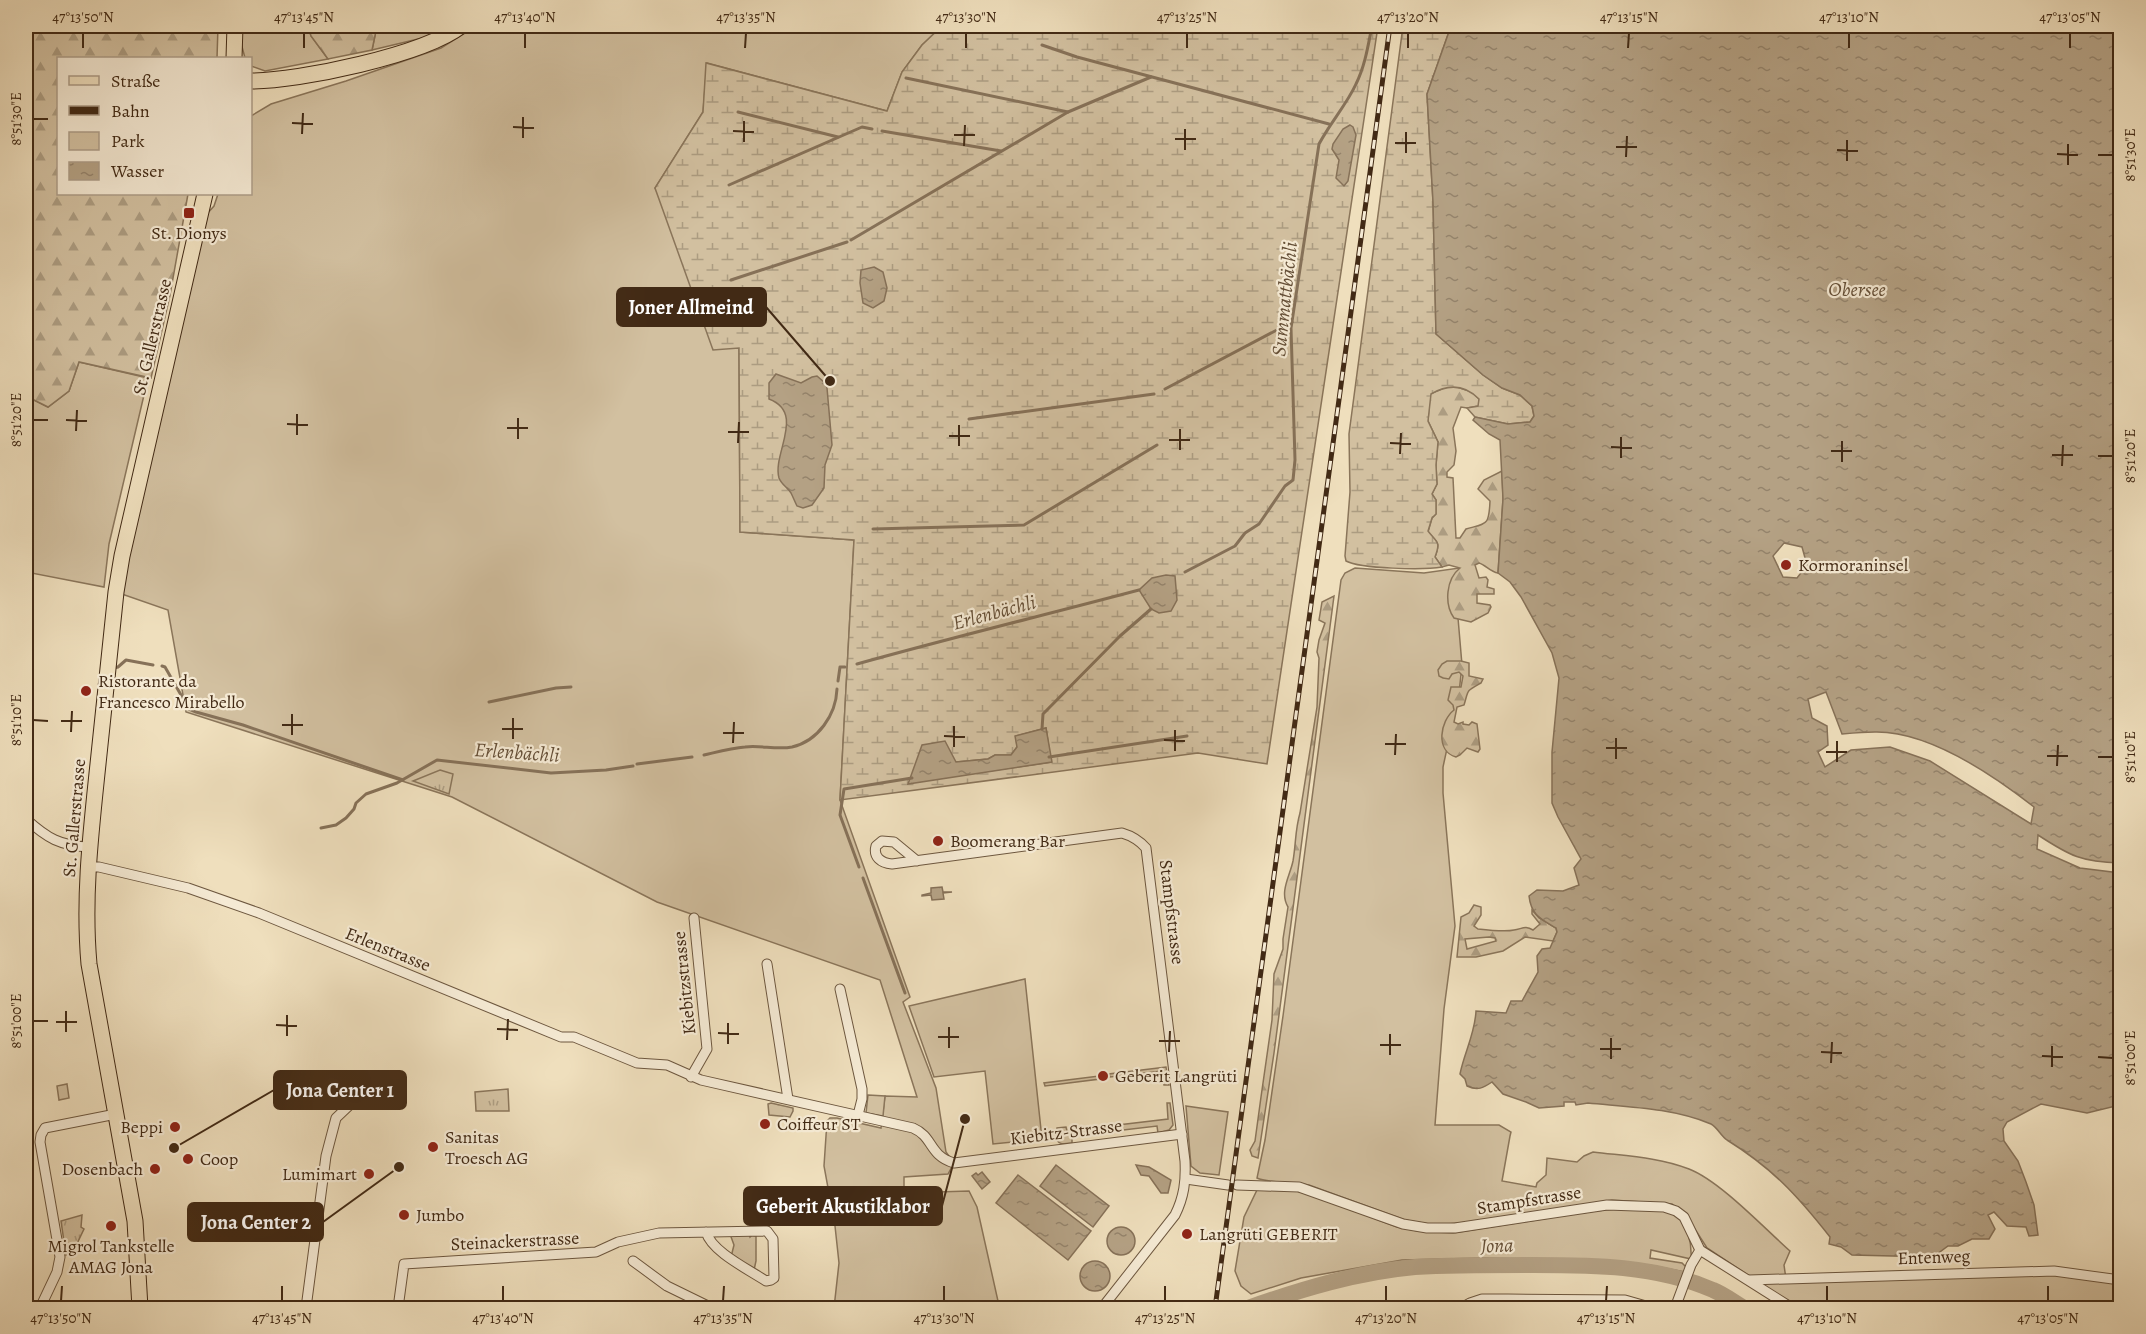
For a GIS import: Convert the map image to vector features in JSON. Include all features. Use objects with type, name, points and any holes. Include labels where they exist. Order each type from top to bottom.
[{"type":"main road","points":[[234,57],[235,26]]},
{"type":"main road","points":[[252,81],[329,71],[371,60],[433,42],[461,26]]},
{"type":"main road","name":"St. Gallerstrasse","points":[[140,1308],[135,1221],[89,964],[86,931],[88,867],[116,592],[122,554],[205,195]]},
{"type":"street","points":[[26,819],[53,840],[70,846],[90,847]]},
{"type":"street","name":"Stampfstrasse","points":[[917,861],[1122,833],[1140,841],[1148,854],[1182,1134],[1185,1179],[1182,1198],[1174,1215],[1102,1308]]},
{"type":"street","name":"Erlenstrasse","points":[[88,867],[99,867],[206,894],[259,913],[561,1037],[574,1037],[637,1063],[672,1068],[691,1077]]},
{"type":"street","name":"Kiebitzstrasse","points":[[691,1077],[707,1049],[694,918]]},
{"type":"street","points":[[767,964],[788,1100]]},
{"type":"street","points":[[691,1077],[858,1115],[862,1089],[840,988]]},
{"type":"street","points":[[306,1308],[326,1156],[336,1118],[356,1099]]},
{"type":"street","points":[[40,1308],[57,1272],[60,1257],[40,1142],[42,1131],[45,1128],[116,1114]]},
{"type":"street","name":"Kiebitz-Strasse","points":[[858,1115],[916,1129],[924,1135],[937,1155],[954,1163],[1182,1134]]},
{"type":"street","name":"Stampfstrasse","points":[[1185,1179],[1233,1185],[1299,1187],[1403,1224],[1427,1228],[1455,1228],[1607,1205],[1664,1207],[1676,1210],[1684,1217],[1700,1250]]},
{"type":"street","name":"Steinackerstrasse","points":[[398,1308],[405,1264],[596,1252],[618,1242],[659,1233],[706,1232],[767,1231],[772,1239],[774,1278],[766,1281],[719,1250],[710,1242],[706,1232]]},
{"type":"street","points":[[1675,1308],[1691,1264],[1700,1250],[1792,1308]]},
{"type":"street","points":[[633,1261],[667,1286],[712,1308]]},
{"type":"street","name":"Entenweg","points":[[1749,1280],[2054,1271],[2121,1280]]},
{"type":"street","points":[[1461,1308],[1476,1300],[1498,1299],[1625,1300],[1653,1308]]},
{"type":"green space","points":[[26,26],[218,26],[217,57],[57,57],[57,195],[188,195],[170,295],[151,378],[79,362],[69,391],[48,407],[26,396]]},
{"type":"green space","points":[[241,26],[308,26],[311,36],[328,59],[265,71],[252,66],[252,57],[245,57],[241,43]]},
{"type":"green space","points":[[308,26],[377,26],[372,50],[328,59],[311,36]]},
{"type":"green space","points":[[377,26],[447,26],[435,35],[372,50]]},
{"type":"green space","points":[[476,26],[942,26],[922,45],[902,72],[887,111],[707,63],[703,112],[655,188],[739,348],[740,532],[854,540],[840,800],[910,997],[903,1002],[936,1088],[946,1152],[954,1163],[948,1174],[904,1177],[904,1193],[969,1191],[977,1207],[998,1308],[834,1308],[839,1263],[824,1166],[827,1121],[830,1118],[837,1118],[881,1128],[885,1096],[917,1097],[880,980],[657,902],[452,797],[186,712],[168,610],[116,592],[197,225],[214,206],[218,195],[252,195],[252,115],[271,104],[441,48]]},
{"type":"green space","points":[[942,26],[1378,26],[1267,764],[1198,753],[840,800],[854,540],[740,532],[739,348],[713,350],[655,188],[703,112],[706,63],[887,111],[902,72],[922,45]],"holes":[[[1046,728],[1051,762],[908,783],[956,762],[988,759],[995,755],[1011,755],[1017,747],[1016,736]]]},
{"type":"green space","points":[[1403,26],[1451,26],[1427,94],[1433,202],[1436,334],[1483,375],[1502,388],[1520,395],[1532,406],[1534,416],[1530,422],[1508,424],[1475,417],[1467,408],[1478,406],[1479,399],[1468,390],[1450,387],[1431,394],[1428,421],[1438,442],[1437,484],[1432,494],[1436,500],[1436,514],[1432,518],[1428,531],[1437,542],[1435,557],[1442,567],[1408,569],[1354,564],[1346,561],[1345,556],[1350,492],[1349,434]]},
{"type":"green space","points":[[79,362],[148,378],[109,544],[104,587],[26,572],[26,396],[48,407],[69,391]]},
{"type":"green space","points":[[1451,385],[1472,392],[1479,399],[1479,406],[1461,407],[1453,428],[1456,451],[1454,465],[1447,472],[1447,477],[1453,478],[1456,538],[1460,538],[1466,529],[1486,522],[1490,501],[1478,489],[1484,480],[1502,471],[1503,499],[1498,573],[1479,563],[1475,565],[1479,578],[1486,577],[1487,587],[1494,589],[1494,594],[1477,594],[1477,603],[1491,607],[1488,613],[1471,622],[1454,618],[1451,612],[1448,599],[1449,585],[1460,568],[1449,565],[1442,567],[1435,557],[1437,543],[1428,532],[1432,518],[1436,514],[1436,500],[1432,494],[1437,484],[1438,442],[1428,421],[1430,394]]},
{"type":"green space","points":[[1355,568],[1424,573],[1459,568],[1457,606],[1462,665],[1459,693],[1443,767],[1443,793],[1455,926],[1444,1009],[1435,1125],[1499,1125],[1511,1132],[1502,1181],[1536,1187],[1546,1175],[1547,1158],[1577,1162],[1593,1152],[1654,1159],[1689,1169],[1728,1194],[1790,1251],[1784,1265],[1786,1279],[1992,1271],[2120,1280],[2120,1305],[2108,1308],[1798,1308],[1707,1248],[1686,1215],[1672,1204],[1612,1200],[1482,1221],[1435,1225],[1405,1220],[1309,1185],[1257,1178],[1265,1140],[1283,1016],[1341,580],[1345,573]]},
{"type":"green space","points":[[1334,596],[1258,1158],[1252,1156],[1250,1150],[1255,1141],[1272,1020],[1274,974],[1283,949],[1288,907],[1285,890],[1293,861],[1317,707],[1319,658],[1317,652],[1325,623],[1319,620],[1322,602]]},
{"type":"green space","points":[[1447,661],[1469,663],[1469,676],[1483,679],[1481,683],[1468,691],[1464,705],[1457,707],[1454,722],[1477,724],[1480,749],[1478,752],[1467,748],[1456,757],[1445,749],[1442,735],[1445,721],[1454,710],[1448,700],[1451,687],[1461,687],[1463,676],[1459,672],[1452,674],[1449,679],[1439,676],[1438,670]]},
{"type":"green space","points":[[440,770],[453,774],[449,794],[413,781]]},
{"type":"green space","points":[[1474,905],[1481,907],[1481,915],[1474,926],[1478,929],[1506,931],[1526,928],[1533,930],[1540,924],[1532,914],[1532,910],[1539,918],[1556,928],[1557,932],[1553,941],[1525,937],[1503,951],[1476,957],[1457,957],[1461,917],[1469,913]],"holes":[[[1495,938],[1496,941],[1467,949],[1465,939]]]},
{"type":"green space","points":[[1025,979],[1042,1139],[993,1144],[985,1071],[934,1077],[909,1006]]},
{"type":"green space","points":[[1166,1067],[1169,1085],[1164,1085],[1162,1071],[1110,1077],[1109,1074]]},
{"type":"green space","points":[[1099,1076],[1100,1079],[1045,1086],[1044,1083]]},
{"type":"green space","points":[[67,1084],[69,1098],[59,1100],[57,1086]]},
{"type":"green space","points":[[508,1089],[509,1111],[476,1111],[475,1092]]},
{"type":"green space","points":[[868,1095],[885,1096],[883,1116],[866,1113]]},
{"type":"green space","points":[[1167,1103],[1170,1103],[1173,1125],[1169,1130],[1158,1133],[1157,1126],[1072,1136],[1072,1143],[1066,1144],[1060,1143],[1055,1136],[1057,1128],[1066,1127],[1067,1131],[1168,1119]]},
{"type":"green space","points":[[768,1104],[793,1108],[790,1117],[769,1115]]},
{"type":"green space","points":[[1186,1106],[1228,1112],[1219,1175],[1200,1173],[1191,1166]]},
{"type":"green space","points":[[1257,1190],[1296,1191],[1313,1195],[1397,1227],[1453,1233],[1594,1211],[1629,1208],[1660,1210],[1678,1217],[1686,1228],[1690,1240],[1691,1259],[1651,1250],[1650,1258],[1682,1263],[1686,1267],[1685,1272],[1649,1265],[1599,1261],[1485,1258],[1402,1260],[1301,1278],[1251,1294],[1241,1286],[1235,1271],[1244,1217]]},
{"type":"green space","points":[[82,1215],[81,1227],[84,1229],[72,1254],[66,1255],[61,1221]]},
{"type":"green space","points":[[730,1234],[756,1236],[754,1270],[731,1257],[734,1245]]},
{"type":"water","name":"Obersee","points":[[1451,26],[2120,26],[2120,863],[2096,861],[2077,856],[2038,835],[2037,849],[2080,868],[2120,873],[2120,1105],[2087,1113],[2041,1104],[2007,1122],[2003,1129],[2004,1141],[2018,1161],[2026,1182],[2034,1205],[2038,1235],[2029,1236],[2026,1227],[2007,1226],[1994,1212],[1988,1215],[1995,1229],[1989,1239],[1972,1239],[1958,1246],[1948,1246],[1933,1257],[1852,1255],[1841,1247],[1829,1244],[1830,1237],[1783,1183],[1725,1138],[1711,1124],[1666,1111],[1588,1103],[1576,1105],[1575,1102],[1564,1102],[1564,1106],[1539,1108],[1503,1094],[1492,1082],[1480,1088],[1467,1086],[1460,1074],[1474,1028],[1476,1011],[1506,1013],[1511,1001],[1522,1001],[1538,972],[1537,956],[1542,949],[1550,948],[1557,932],[1556,928],[1534,912],[1529,896],[1537,890],[1563,891],[1579,885],[1574,868],[1581,859],[1552,803],[1552,752],[1559,678],[1552,653],[1521,597],[1510,582],[1498,573],[1503,499],[1500,440],[1473,420],[1475,417],[1508,424],[1530,422],[1534,416],[1532,406],[1520,395],[1502,388],[1483,375],[1436,334],[1433,202],[1427,94]],"holes":[[[1784,543],[1802,547],[1807,565],[1797,578],[1783,577],[1773,556]],[[1826,692],[1842,734],[1875,732],[1895,734],[1938,747],[1980,769],[2034,807],[2031,824],[1930,761],[1890,747],[1851,750],[1825,767],[1818,752],[1828,745],[1827,726],[1812,718],[1808,699]]]},
{"type":"water","points":[[1350,125],[1356,135],[1348,181],[1344,186],[1336,178],[1339,160],[1332,149],[1343,129]]},
{"type":"water","points":[[874,267],[883,272],[887,288],[884,301],[873,308],[863,303],[860,283],[861,270]]},
{"type":"water","points":[[776,374],[801,383],[817,376],[827,388],[832,445],[825,465],[824,488],[812,505],[803,508],[797,506],[791,493],[779,478],[778,468],[787,424],[780,405],[769,399],[769,383]]},
{"type":"water","points":[[1175,576],[1177,600],[1171,611],[1159,613],[1151,609],[1139,590],[1152,578]]},
{"type":"water","points":[[1046,728],[1052,762],[908,784],[922,745],[945,741],[956,762],[988,759],[995,755],[1011,755],[1017,747],[1015,736]]},
{"type":"water","points":[[942,887],[943,892],[952,892],[943,893],[944,899],[932,900],[931,895],[922,896],[931,893],[931,888]]},
{"type":"water","points":[[1056,1165],[1109,1206],[1093,1227],[1040,1186]]},
{"type":"water","points":[[1136,1165],[1149,1167],[1171,1180],[1168,1193],[1161,1193],[1149,1176],[1141,1175]]},
{"type":"water","points":[[982,1172],[990,1182],[982,1189],[972,1176]]},
{"type":"water","points":[[1018,1175],[1091,1231],[1068,1260],[996,1203]]},
{"type":"water","points":[[1121,1227],[1131,1231],[1135,1241],[1131,1251],[1121,1255],[1111,1251],[1107,1241],[1111,1231]]},
{"type":"water","points":[[1095,1261],[1106,1265],[1110,1276],[1106,1287],[1095,1291],[1084,1287],[1080,1276],[1084,1265]]},
{"type":"waterway","name":"Summattbächli","points":[[1185,572],[1235,546],[1245,533],[1259,524],[1285,486],[1293,480],[1295,460],[1291,328],[1319,144],[1348,99],[1359,77],[1372,26]]},
{"type":"waterway","points":[[1042,45],[1077,57],[1329,124]]},
{"type":"waterway","points":[[851,240],[1068,112],[1151,77]]},
{"type":"waterway","points":[[906,78],[1068,112]]},
{"type":"waterway","points":[[738,112],[838,137]]},
{"type":"waterway","points":[[729,185],[862,127],[872,129]]},
{"type":"waterway","points":[[882,131],[1001,151]]},
{"type":"waterway","points":[[731,280],[847,242]]},
{"type":"waterway","points":[[1165,389],[1292,322]]},
{"type":"waterway","points":[[969,419],[1154,394]]},
{"type":"waterway","points":[[873,529],[1024,525],[1157,445]]},
{"type":"waterway","name":"Erlenbächli","points":[[857,664],[1139,590]]},
{"type":"waterway","points":[[1042,729],[1043,714],[1120,636],[1151,609]]},
{"type":"waterway","name":"Erlenbächli","points":[[114,668],[126,660],[153,665]]},
{"type":"waterway","name":"Erlenbächli","points":[[162,666],[165,667],[189,709],[243,725],[403,780]]},
{"type":"waterway","name":"Erlenbächli","points":[[838,681],[840,667],[845,667]]},
{"type":"waterway","points":[[489,702],[571,687]]},
{"type":"waterway","name":"Erlenbächli","points":[[704,755],[740,748],[786,748],[801,744],[824,726],[833,708],[837,689]]},
{"type":"waterway","points":[[1049,757],[1187,736]]},
{"type":"waterway","name":"Erlenbächli","points":[[637,764],[692,757]]},
{"type":"waterway","name":"Erlenbächli","points":[[321,828],[336,825],[346,818],[356,803],[366,794],[397,783],[437,760],[551,773],[633,766]]},
{"type":"waterway","points":[[859,867],[840,815],[844,789],[912,778]]},
{"type":"waterway","points":[[863,878],[905,993]]},
{"type":"waterway","name":"Jona","points":[[1248,1308],[1330,1282],[1394,1269],[1525,1265],[1596,1266],[1667,1275],[1713,1290],[1744,1308]]},
{"type":"railway","points":[[1215,1308],[1390,26]]},
{"type":"place","name":"St. Dionys","points":[[189,213]]},
{"type":"place","name":"Joner Allmeind","points":[[830,381]]},
{"type":"place","name":"Kormoraninsel","points":[[1786,565]]},
{"type":"place","name":"Ristorante da Francesco Mirabello","points":[[86,691]]},
{"type":"place","name":"Boomerang Bar","points":[[938,841]]},
{"type":"place","name":"Geberit Langrüti","points":[[1103,1076]]},
{"type":"place","name":"Geberit Akustiklabor","points":[[965,1119]]},
{"type":"place","name":"Coiffeur ST","points":[[765,1124]]},
{"type":"place","name":"Beppi","points":[[175,1127]]},
{"type":"place","name":"Sanitas Troesch AG","points":[[433,1147]]},
{"type":"place","name":"Jona Center 1","points":[[174,1148]]},
{"type":"place","name":"Coop","points":[[188,1159]]},
{"type":"place","name":"Jona Center 2","points":[[399,1167]]},
{"type":"place","name":"Dosenbach","points":[[155,1169]]},
{"type":"place","name":"Lumimart","points":[[369,1174]]},
{"type":"place","name":"Jumbo","points":[[404,1215]]},
{"type":"place","name":"Migrol Tankstelle AMAG Jona","points":[[111,1226]]},
{"type":"place","name":"Langrüti GEBERIT","points":[[1187,1234]]}]
